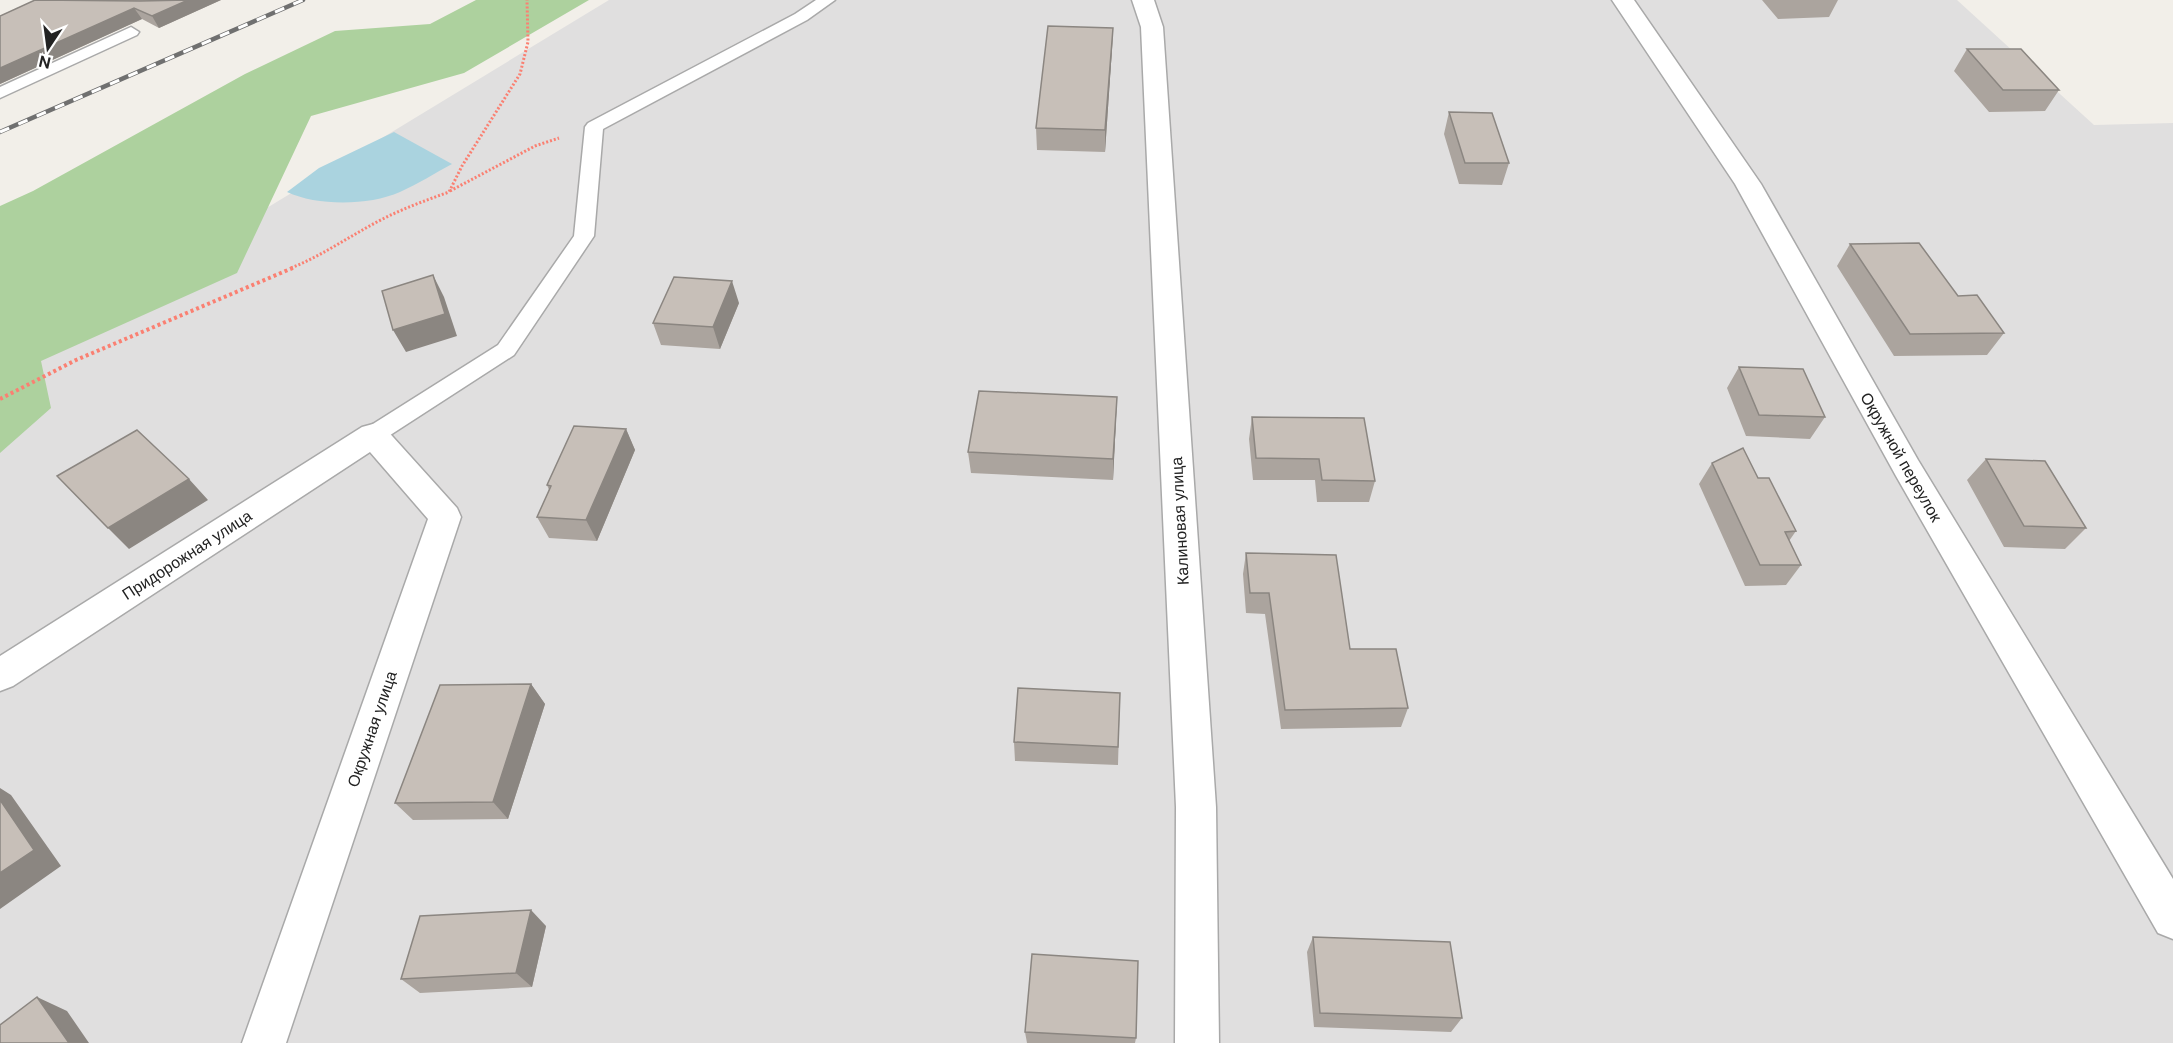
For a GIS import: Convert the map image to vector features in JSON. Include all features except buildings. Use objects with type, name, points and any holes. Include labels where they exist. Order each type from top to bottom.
[{"type":"street","name":"Калиновая улица","points":[[1143,0],[1152,27],[1196,796],[1197,1043]]},
{"type":"street","name":"Окружной переулок","points":[[1623,0],[1748,184],[1906,468],[2173,918]]},
{"type":"street","name":"Придорожная улица","points":[[0,675],[373,435]]},
{"type":"street","name":"Окружная улица","points":[[264,1043],[445,517],[373,435]]},
{"type":"lane","points":[[373,435],[506,350],[584,236],[594,127],[801,17],[827,0]]},
{"type":"lane","points":[[0,93],[131,32]]},
{"type":"path","points":[[450,192],[462,166],[520,74],[528,42],[527,0]]},
{"type":"path","points":[[0,399],[76,360],[313,259],[375,223],[408,207],[450,192],[535,146],[594,127]]},
{"type":"shaded area","points":[[609,0],[1957,0],[2094,125],[2173,123],[2173,1043],[0,1043],[0,370]]},
{"type":"green space","points":[[476,0],[589,0],[464,73],[311,116],[237,273],[41,361],[51,408],[0,453],[0,206],[33,191],[245,74],[335,31],[430,24]]},
{"type":"water","points":[[394,132],[452,164],[400,192],[373,200],[328,202],[299,197],[287,192],[319,168]]},
{"type":"railway","points":[[0,132],[303,0]]}]
